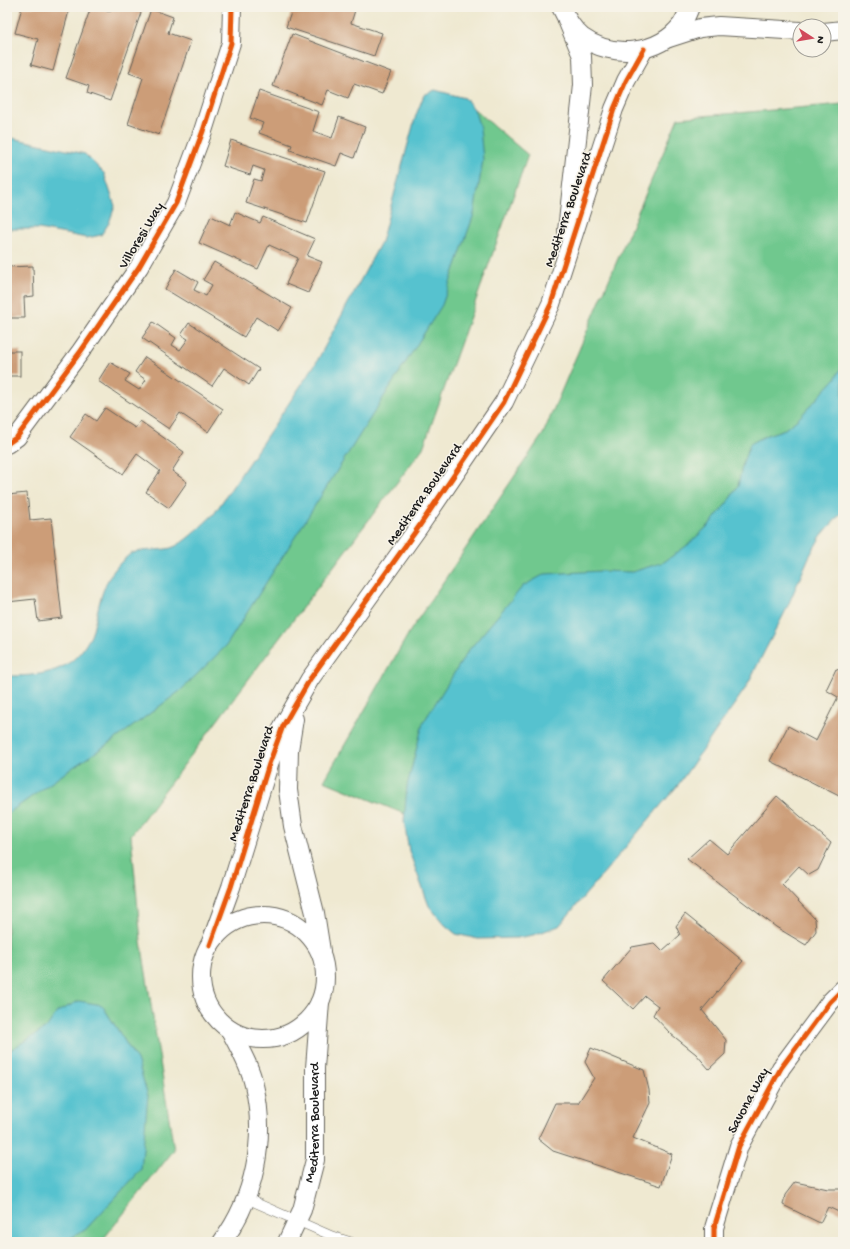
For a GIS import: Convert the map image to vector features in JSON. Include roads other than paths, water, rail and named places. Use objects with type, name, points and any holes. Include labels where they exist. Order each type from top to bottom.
[{"type":"street","name":"Villoresi Way","points":[[7,444],[17,437],[81,351],[139,267],[176,203],[203,131],[231,43],[232,7]]},
{"type":"street","points":[[667,38],[682,24],[690,7]]},
{"type":"street","points":[[564,14],[582,36],[601,48],[622,52],[644,49],[667,38],[700,28],[719,26],[792,31]]},
{"type":"street","name":"Mediterra Boulevard","points":[[564,14],[582,56],[583,84],[564,260]]},
{"type":"street","points":[[832,31],[843,30]]},
{"type":"street","name":"Mediterra Boulevard","points":[[210,945],[232,887],[269,764],[283,726],[318,667],[418,528],[504,402],[551,304],[564,260],[604,146],[614,109],[626,81],[644,49]]},
{"type":"street","name":"Mediterra Boulevard","points":[[298,701],[289,750],[288,790],[293,826],[315,913],[323,964]]},
{"type":"street","points":[[262,915],[283,918],[302,928],[315,944],[323,964],[324,982],[320,999],[311,1015],[298,1028],[282,1036],[264,1039],[246,1037],[230,1030],[215,1017],[205,1000],[201,982],[203,963],[210,945],[224,929],[242,918],[262,915]]},
{"type":"street","name":"Savona Way","points":[[714,1242],[714,1228],[739,1146],[781,1068],[830,1002],[843,989]]},
{"type":"street","name":"Mediterra Boulevard","points":[[287,1242],[298,1219],[315,1160],[315,1068],[320,999]]},
{"type":"street","points":[[222,1242],[236,1224],[256,1161],[259,1142],[258,1112],[254,1085],[245,1060],[230,1030]]},
{"type":"lane","points":[[245,1198],[298,1219],[332,1236],[351,1242]]},
{"type":"water","points":[[435,90],[465,98],[474,109],[480,128],[483,160],[474,214],[442,305],[226,646],[180,691],[117,738],[7,814],[7,676],[50,672],[60,668],[78,655],[91,636],[100,600],[107,581],[120,564],[132,553],[167,549],[176,546],[214,514],[316,363],[381,242],[416,115],[424,95]]},
{"type":"water","points":[[7,137],[85,154],[104,173],[115,206],[109,223],[101,235],[87,238],[39,229],[7,229]]},
{"type":"water","points":[[843,364],[843,511],[821,536],[809,557],[786,610],[745,689],[678,785],[559,926],[533,935],[517,938],[478,939],[456,934],[445,925],[429,906],[409,851],[404,821],[407,786],[423,723],[468,651],[523,586],[545,574],[601,571],[632,572],[664,562],[689,544],[710,524],[727,503],[738,486],[743,462],[750,444],[767,435],[785,429],[798,419],[835,379]]},
{"type":"water","points":[[79,1001],[102,1005],[138,1062],[148,1096],[141,1170],[85,1230],[63,1242],[7,1242],[7,1052],[46,1028],[57,1012]]}]
